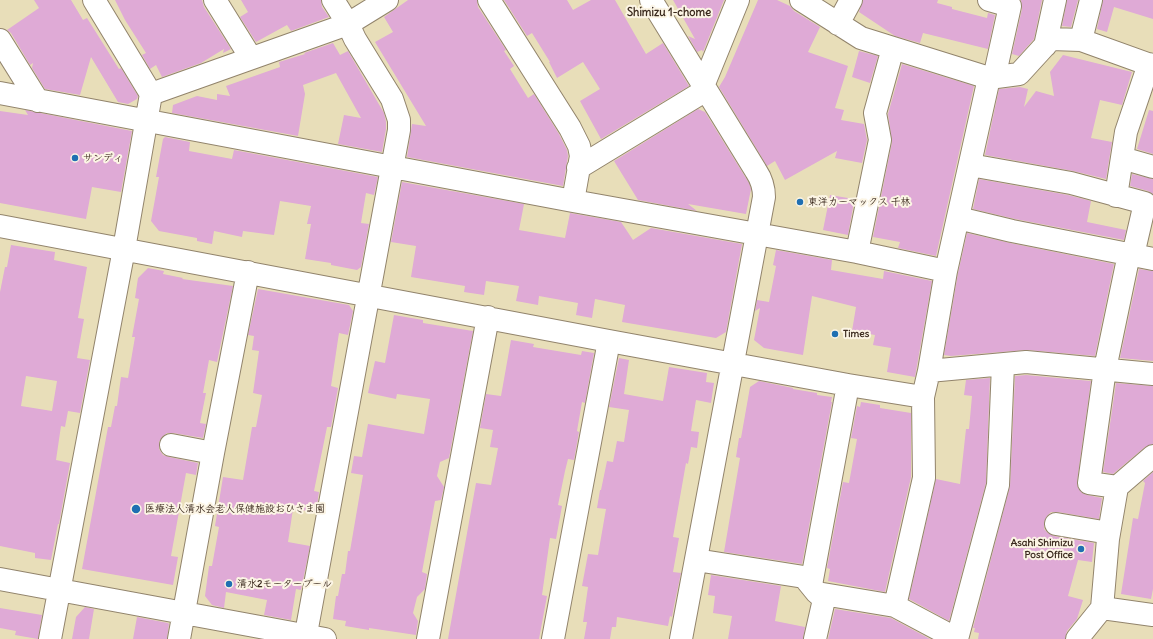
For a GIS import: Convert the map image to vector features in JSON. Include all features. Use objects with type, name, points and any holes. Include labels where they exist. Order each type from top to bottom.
[{"type":"street","points":[[50,639],[152,94],[94,0]]},
{"type":"street","points":[[214,0],[251,58]]},
{"type":"street","points":[[0,579],[60,589],[312,638],[368,295],[399,130],[399,120],[392,99],[333,0]]},
{"type":"street","points":[[152,94],[348,24],[387,0]]},
{"type":"street","points":[[489,0],[570,128],[579,146],[581,156],[572,201]]},
{"type":"street","points":[[651,0],[762,180],[764,188],[764,197],[681,639]]},
{"type":"street","points":[[578,168],[705,88],[738,0]]},
{"type":"street","points":[[801,0],[861,38],[991,78],[1019,74],[1051,39],[1081,40],[1151,65],[1126,132],[1116,196]]},
{"type":"street","points":[[838,24],[851,0]]},
{"type":"street","points":[[895,606],[924,478],[923,397],[929,371],[946,271],[991,78],[1010,6],[989,0]]},
{"type":"street","points":[[1045,46],[1055,0]]},
{"type":"street","points":[[1081,40],[1091,0]]},
{"type":"street","points":[[0,40],[38,100]]},
{"type":"street","points":[[857,252],[880,140],[875,113],[893,48]]},
{"type":"street","points":[[0,93],[572,201],[757,233],[946,271]]},
{"type":"street","points":[[1122,158],[1153,167]]},
{"type":"street","points":[[970,165],[1071,183],[1145,203],[1138,256],[1105,370],[1089,483],[1117,487]]},
{"type":"street","points":[[958,218],[1012,231],[1138,256]]},
{"type":"street","points":[[0,227],[848,385],[923,397]]},
{"type":"street","points":[[179,639],[248,272]]},
{"type":"street","points":[[428,639],[488,317]]},
{"type":"street","points":[[553,639],[609,340]]},
{"type":"street","points":[[929,371],[1026,362],[1153,374]]},
{"type":"street","points":[[696,560],[804,577],[818,590],[895,606],[957,639],[998,485],[1003,365]]},
{"type":"street","points":[[815,639],[818,590],[848,385]]},
{"type":"street","points":[[171,445],[213,453]]},
{"type":"street","points":[[1077,639],[1102,608],[1109,533],[1117,487],[1153,456]]},
{"type":"street","points":[[1056,524],[1109,533]]},
{"type":"street","points":[[1102,608],[1153,614]]},
{"type":"building","points":[[34,0],[71,0],[83,20],[87,18],[119,69],[121,68],[138,96],[137,99],[128,104],[118,102],[91,57],[80,95],[45,89],[32,68],[33,63],[30,65],[11,33],[7,30],[39,8]]},
{"type":"building","points":[[115,0],[202,0],[204,7],[231,49],[223,53],[224,49],[201,63],[162,77],[156,65],[150,69],[142,55],[146,53],[125,20]]},
{"type":"building","points":[[241,0],[321,0],[322,7],[329,17],[291,31],[287,25],[256,42],[240,17],[248,12]]},
{"type":"building","points":[[408,0],[477,0],[478,7],[506,50],[504,51],[514,66],[510,69],[528,98],[534,94],[559,134],[567,150],[568,156],[563,186],[407,157],[412,124],[426,126],[375,42],[393,32],[384,17]]},
{"type":"building","points":[[504,0],[567,0],[573,10],[591,0],[615,0],[646,54],[663,43],[689,86],[601,139],[580,101],[600,89],[583,62],[557,78],[550,62],[532,33],[527,36]]},
{"type":"building","points":[[673,0],[724,0],[703,52],[702,50],[697,52],[688,36],[695,39]]},
{"type":"building","points":[[758,0],[777,0],[790,6],[794,11],[820,27],[808,52],[848,66],[835,108],[844,110],[841,120],[864,124],[867,140],[862,163],[835,158],[837,151],[785,180],[775,161],[767,166],[719,87],[725,77]]},
{"type":"building","points":[[863,0],[938,0],[937,3],[952,7],[952,9],[987,18],[988,13],[995,15],[988,49],[923,33],[920,43],[895,36],[859,12]]},
{"type":"building","points":[[1021,0],[1042,0],[1034,39],[1019,56],[1012,54],[1022,9]]},
{"type":"building","points":[[1067,0],[1078,0],[1071,27],[1062,26]]},
{"type":"building","points":[[1103,0],[1153,0],[1153,19],[1114,7],[1107,32],[1097,29]]},
{"type":"building","points":[[333,43],[340,55],[348,51],[384,113],[386,129],[382,152],[338,144],[344,115],[361,118],[336,73],[303,85],[305,94],[298,136],[172,113],[173,105],[197,96],[217,100],[217,94],[230,96],[226,86],[280,67],[279,62]]},
{"type":"building","points":[[859,51],[878,56],[870,83],[852,77]]},
{"type":"building","points":[[1063,55],[1132,72],[1122,105],[1100,100],[1091,138],[1112,142],[1106,179],[1073,171],[985,155],[999,89],[1020,87],[1028,89],[1024,107],[1036,91],[1054,96],[1050,72]]},
{"type":"building","points":[[902,64],[974,86],[936,256],[898,248],[900,242],[873,237],[892,142],[888,114]]},
{"type":"building","points":[[698,109],[705,112],[749,183],[751,189],[746,214],[688,204],[697,211],[638,200],[614,161]]},
{"type":"building","points":[[25,110],[132,131],[121,192],[92,187],[86,219],[0,203],[0,111],[28,115]]},
{"type":"building","points":[[1149,110],[1153,111],[1153,154],[1137,149]]},
{"type":"building","points":[[165,137],[190,142],[189,151],[232,159],[234,150],[378,177],[374,195],[366,193],[361,223],[369,224],[361,267],[357,270],[331,265],[331,263],[305,259],[311,224],[307,224],[311,206],[280,201],[274,235],[243,231],[242,237],[214,231],[212,244],[197,241],[197,238],[159,231],[151,221],[159,177],[156,177],[163,139]]},
{"type":"building","points":[[1132,174],[1153,179],[1153,194],[1130,186]]},
{"type":"building","points":[[979,179],[1068,195],[1091,201],[1087,222],[1126,230],[1124,240],[1015,219],[973,209]]},
{"type":"building","points":[[402,182],[524,204],[519,230],[565,238],[570,213],[621,222],[633,240],[651,228],[742,244],[726,332],[716,338],[622,322],[625,305],[595,299],[592,318],[576,315],[578,303],[539,296],[538,305],[516,301],[519,286],[486,281],[484,295],[464,292],[465,286],[411,277],[416,246],[391,242]]},
{"type":"building","points":[[830,195],[848,198],[848,201],[854,202],[848,235],[823,230]]},
{"type":"building","points":[[967,233],[1114,264],[1095,356],[1027,350],[951,356],[944,355],[958,273]]},
{"type":"building","points":[[11,245],[55,252],[54,260],[87,267],[78,318],[84,319],[77,358],[90,360],[80,413],[68,411],[65,427],[61,426],[56,460],[70,463],[51,560],[35,558],[35,553],[0,546],[0,292],[5,267],[7,267]],"holes":[[[26,376],[57,381],[52,411],[21,406]]]},
{"type":"building","points":[[776,250],[832,260],[831,270],[883,279],[884,271],[932,281],[915,377],[887,372],[891,348],[873,345],[875,335],[852,331],[856,307],[812,296],[803,355],[764,348],[754,340],[760,308],[755,311],[757,300],[769,302],[776,266],[773,265]]},
{"type":"building","points":[[148,268],[164,271],[163,274],[183,278],[182,279],[233,286],[217,362],[209,360],[203,393],[206,393],[200,423],[206,424],[203,438],[167,433],[159,442],[159,449],[163,455],[198,463],[196,475],[186,473],[171,556],[178,557],[173,585],[82,569],[108,427],[111,427],[115,406],[117,406],[121,377],[128,378],[135,337],[132,337],[139,299],[135,298],[138,278]]},
{"type":"building","points":[[1139,269],[1153,271],[1153,361],[1120,358]]},
{"type":"building","points":[[258,289],[349,305],[353,311],[348,335],[339,333],[331,386],[338,388],[331,427],[327,427],[314,491],[319,492],[316,512],[293,509],[288,542],[310,546],[301,590],[296,589],[291,620],[264,615],[267,600],[226,592],[224,608],[212,605],[205,596],[209,566],[212,566],[219,527],[215,526],[223,477],[243,480],[252,427],[256,427],[262,395],[253,393],[259,351],[252,350],[254,336],[248,335]]},
{"type":"building","points":[[394,315],[423,320],[423,323],[473,331],[449,458],[440,462],[437,476],[444,487],[441,500],[435,501],[422,572],[427,574],[425,589],[417,597],[413,613],[418,621],[416,635],[345,626],[346,621],[333,619],[336,596],[338,596],[342,574],[345,574],[348,551],[350,551],[363,475],[351,473],[354,456],[362,457],[368,424],[424,434],[430,399],[397,394],[396,399],[368,393],[375,361],[385,363]]},
{"type":"building","points":[[511,340],[534,344],[533,347],[581,355],[582,351],[594,353],[585,403],[582,402],[574,460],[568,459],[558,505],[562,506],[556,539],[550,538],[542,595],[547,596],[539,639],[448,639],[476,483],[491,485],[498,448],[490,447],[493,430],[480,428],[486,394],[501,396]]},
{"type":"building","points":[[619,358],[629,360],[624,394],[663,401],[669,367],[707,373],[706,382],[714,383],[711,403],[696,400],[691,431],[699,432],[697,448],[691,447],[688,464],[686,463],[673,537],[679,538],[673,572],[681,573],[672,617],[670,616],[668,626],[617,617],[616,627],[612,627],[610,639],[584,639],[587,622],[583,622],[588,587],[582,586],[588,554],[598,555],[606,509],[597,508],[600,490],[607,461],[613,462],[617,441],[624,442],[629,410],[609,407]]},
{"type":"building","points":[[1026,375],[1091,381],[1077,482],[1078,488],[1082,493],[1102,498],[1099,519],[1051,512],[1044,522],[1044,529],[1054,536],[1094,543],[1092,562],[1078,560],[1068,596],[1083,600],[1077,619],[1067,631],[1065,639],[978,639],[979,633],[974,632],[975,628],[973,628],[1010,486],[1015,376]]},
{"type":"building","points":[[990,378],[986,483],[949,621],[909,599],[936,479],[960,484],[966,429],[969,429],[972,396],[964,395],[966,380]]},
{"type":"building","points":[[759,381],[817,393],[817,395],[832,397],[802,564],[724,552],[740,458],[736,457],[739,438],[741,438],[750,387]]},
{"type":"building","points":[[1116,383],[1153,386],[1153,444],[1145,447],[1113,474],[1103,472]]},
{"type":"building","points":[[861,402],[880,405],[880,408],[911,413],[911,477],[885,592],[828,581],[830,569],[827,568],[843,482],[849,483],[857,439],[851,438],[857,406],[860,407]]},
{"type":"building","points":[[1153,472],[1153,589],[1151,599],[1121,594],[1133,518],[1138,519],[1145,483],[1143,481]]},
{"type":"building","points":[[711,575],[781,586],[775,621],[805,627],[803,639],[728,639],[732,616],[713,613],[715,596],[708,595]]},
{"type":"building","points":[[85,607],[94,609],[89,639],[72,639],[76,617]]},
{"type":"building","points":[[0,608],[42,615],[38,639],[15,635],[16,631],[0,628]]},
{"type":"building","points":[[835,609],[891,618],[930,639],[828,639]]},
{"type":"building","points":[[137,617],[168,623],[167,639],[133,639]]},
{"type":"place","name":"サンディ","points":[[75,158]]},
{"type":"place","name":"東洋カーマックス 千林","points":[[800,202]]},
{"type":"place","name":"Times","points":[[835,334]]},
{"type":"place","name":"医療法人清水会老人保健施設おひさま園","points":[[136,509]]},
{"type":"place","name":"Asahi Shimizu Post Office","points":[[1081,549]]},
{"type":"place","name":"清水2モータープール","points":[[229,584]]},
{"type":"district","name":"Shimizu 1-chome","points":[[669,13]]}]
